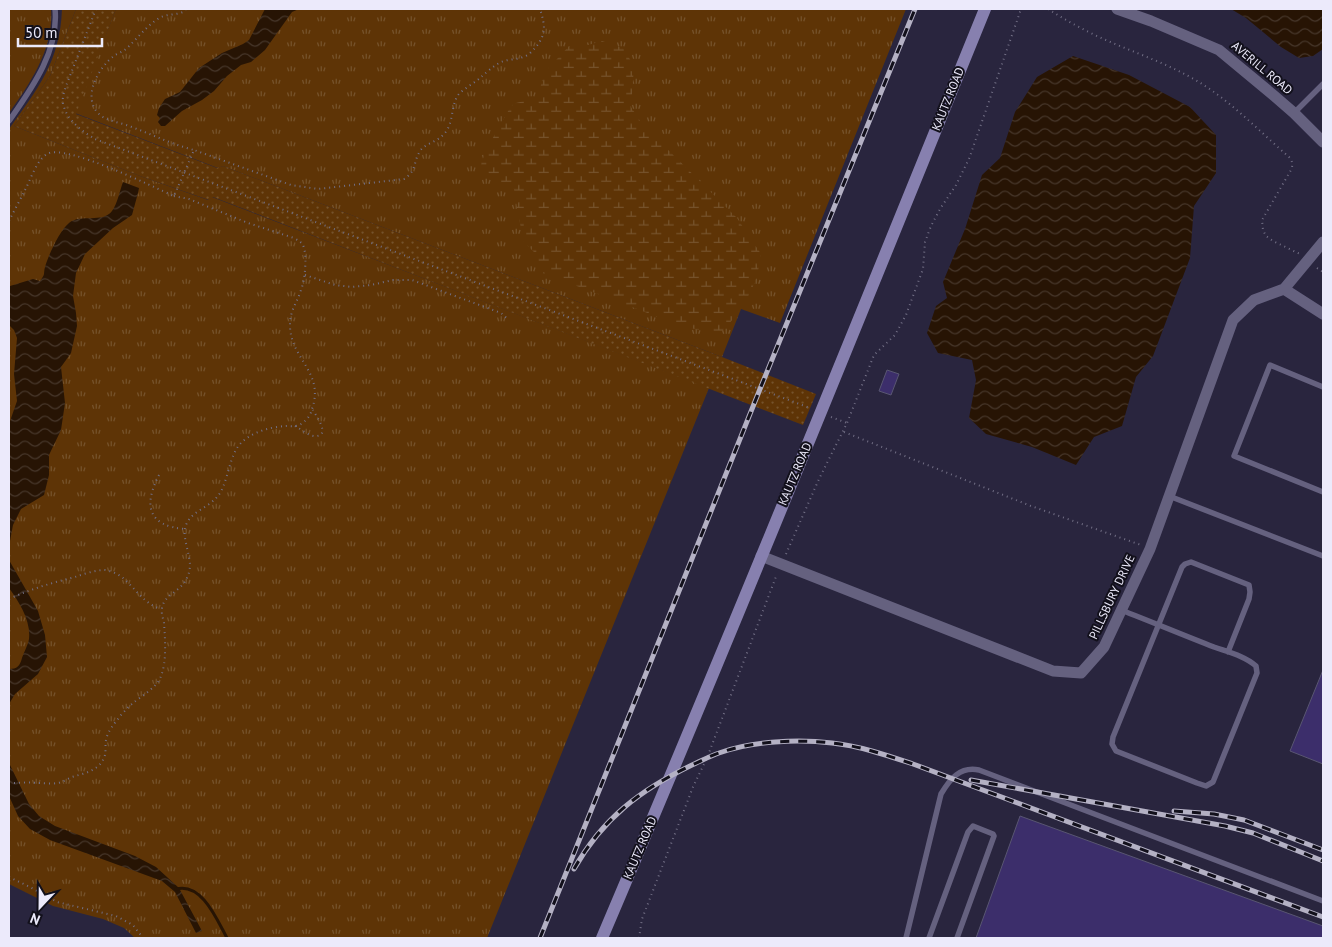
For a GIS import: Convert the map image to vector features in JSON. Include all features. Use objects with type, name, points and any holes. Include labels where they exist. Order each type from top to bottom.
[{"type":"street","name":"KAUTZ ROAD","points":[[602,938],[821,412],[985,9]]},
{"type":"street","name":"AVERILL ROAD","points":[[1116,9],[1218,50],[1294,113],[1323,142]]},
{"type":"street","points":[[1323,242],[1284,289],[1323,314]]},
{"type":"street","name":"PILLSBURY DRIVE","points":[[761,556],[1052,671],[1081,673],[1104,648],[1150,549],[1233,320],[1254,300],[1284,289]]},
{"type":"lane","points":[[9,121],[42,70],[53,42],[55,9]]},
{"type":"lane","points":[[1294,113],[1323,84]]},
{"type":"lane","points":[[1323,387],[1270,365],[1234,456],[1323,492]]},
{"type":"lane","points":[[1169,496],[1323,556]]},
{"type":"lane","points":[[1121,610],[1158,624],[1250,661],[1256,666],[1257,673],[1213,782],[1206,786],[1116,751],[1112,744],[1113,737],[1158,624],[1185,564],[1191,562],[1249,584],[1249,599],[1228,652]]},
{"type":"lane","points":[[906,938],[941,794],[954,776],[961,771],[971,768],[1041,793],[1323,902]]},
{"type":"lane","points":[[929,938],[968,832],[973,826],[994,836],[957,938]]},
{"type":"path","points":[[96,9],[63,97],[63,106],[68,116],[83,132],[96,139],[847,423]]},
{"type":"path","points":[[186,9],[180,14],[162,16],[105,65],[92,92],[92,102],[96,111],[102,117],[128,125],[172,144],[291,185],[318,189],[404,179],[413,172],[420,151],[442,138],[447,130],[459,93],[501,62],[523,57],[540,42],[544,34],[544,24],[540,9]]},
{"type":"path","points":[[1017,9],[1020,12]]},
{"type":"path","points":[[639,938],[642,919],[692,787],[711,749],[782,564],[819,479],[847,423],[874,355],[895,335],[906,315],[923,269],[925,242],[928,234],[940,210],[960,179],[969,159],[1022,9]]},
{"type":"path","points":[[1048,9],[1076,26],[1174,69],[1203,85],[1243,116],[1289,157],[1292,160],[1291,170],[1262,220],[1262,230],[1273,241],[1309,259],[1323,272]]},
{"type":"path","points":[[174,196],[194,150]]},
{"type":"path","points":[[9,221],[43,157],[49,153],[57,152],[73,155],[148,183],[174,196],[294,238],[301,242],[304,249],[304,274],[301,290],[291,312],[291,339],[315,382],[315,397],[308,418],[302,424],[276,427],[254,433],[243,440],[236,449],[218,496],[211,504],[193,515],[189,521],[185,529],[190,565],[188,576],[184,584],[164,601],[161,609],[165,640],[164,665],[161,677],[152,688],[130,706],[112,725],[107,735],[105,755],[100,764],[90,772],[58,783],[32,782],[9,784]]},
{"type":"path","points":[[304,274],[335,285],[352,288],[371,286],[393,280],[412,280],[501,313],[510,320]]},
{"type":"path","points":[[296,426],[307,434],[320,435],[322,428],[320,421],[312,410]]},
{"type":"path","points":[[843,432],[1031,506],[1150,549]]},
{"type":"path","points":[[159,475],[152,488],[151,510],[154,517],[167,526],[185,529]]},
{"type":"path","points":[[9,599],[32,589],[105,570],[119,575],[147,602],[161,609]]},
{"type":"path","points":[[9,877],[57,902],[116,916],[133,925],[143,938]]},
{"type":"green space","points":[[9,9],[51,9],[51,23],[45,51],[33,77],[9,113]]},
{"type":"green space","points":[[62,9],[76,9],[50,76],[14,126],[140,176],[208,200],[212,197],[709,388],[487,938],[135,938],[124,928],[103,919],[53,906],[9,884],[9,129],[46,74],[57,44]]},
{"type":"green space","points":[[76,9],[116,9],[76,114],[217,168],[223,166],[816,394],[803,425],[213,197],[209,200],[140,176],[14,126],[50,76]]},
{"type":"green space","points":[[116,9],[906,9],[780,323],[741,309],[722,357],[223,166],[218,168],[75,113]]},
{"type":"green space","points":[[602,41],[623,48],[634,66],[631,107],[642,124],[737,218],[761,254],[757,275],[750,294],[736,316],[718,335],[679,325],[540,272],[535,253],[524,242],[514,189],[479,172],[485,152],[511,106],[537,98],[545,72],[569,46],[588,45]]},
{"type":"water","points":[[265,9],[299,9],[292,12],[265,50],[251,62],[241,65],[227,76],[214,91],[182,111],[165,126],[161,126],[158,122],[160,118],[157,115],[165,99],[180,92],[199,68],[222,53],[249,40]]},
{"type":"water","points":[[1231,9],[1323,9],[1323,49],[1313,56],[1299,58],[1281,47],[1246,18]]},
{"type":"water","points":[[1073,56],[1129,75],[1190,107],[1216,135],[1216,173],[1194,206],[1190,258],[1153,356],[1136,377],[1122,426],[1094,437],[1076,465],[1032,447],[986,434],[969,418],[976,380],[972,360],[938,353],[927,333],[936,306],[947,298],[943,282],[965,229],[982,175],[1000,158],[1015,112],[1037,77]]},
{"type":"water","points":[[123,182],[139,188],[132,215],[113,228],[85,254],[76,273],[73,296],[77,326],[71,353],[61,367],[65,403],[61,430],[49,455],[49,475],[44,495],[21,509],[13,525],[9,560],[9,424],[17,401],[14,374],[17,338],[14,330],[9,325],[9,288],[10,286],[33,279],[40,281],[58,237],[66,226],[74,220],[108,215],[115,205]]},
{"type":"water","points":[[9,560],[38,611],[45,635],[47,657],[38,674],[15,694],[9,704],[9,669],[16,668],[20,663],[28,641],[29,632],[26,618],[17,599],[9,588]]},
{"type":"water","points":[[9,763],[29,804],[39,816],[55,826],[135,856],[156,867],[179,888],[202,931],[196,933],[175,892],[162,881],[50,840],[30,829],[18,816],[9,796]]},
{"type":"building","points":[[887,370],[899,374],[891,395],[879,391]]},
{"type":"building","points":[[1323,670],[1323,764],[1290,751]]},
{"type":"building","points":[[1020,816],[1323,926],[1323,938],[976,938]]},
{"type":"waterway","points":[[176,889],[185,888],[194,891],[201,897],[213,913],[227,938]]},
{"type":"railway","points":[[540,938],[915,9]]},
{"type":"railway","points":[[574,869],[597,835],[624,807],[639,795],[692,765],[716,754],[746,746],[790,741],[819,742],[842,744],[913,764],[1323,917]]},
{"type":"railway","points":[[971,780],[1225,826],[1253,833],[1323,861]]},
{"type":"railway","points":[[1174,811],[1214,814],[1244,820],[1323,850]]}]
